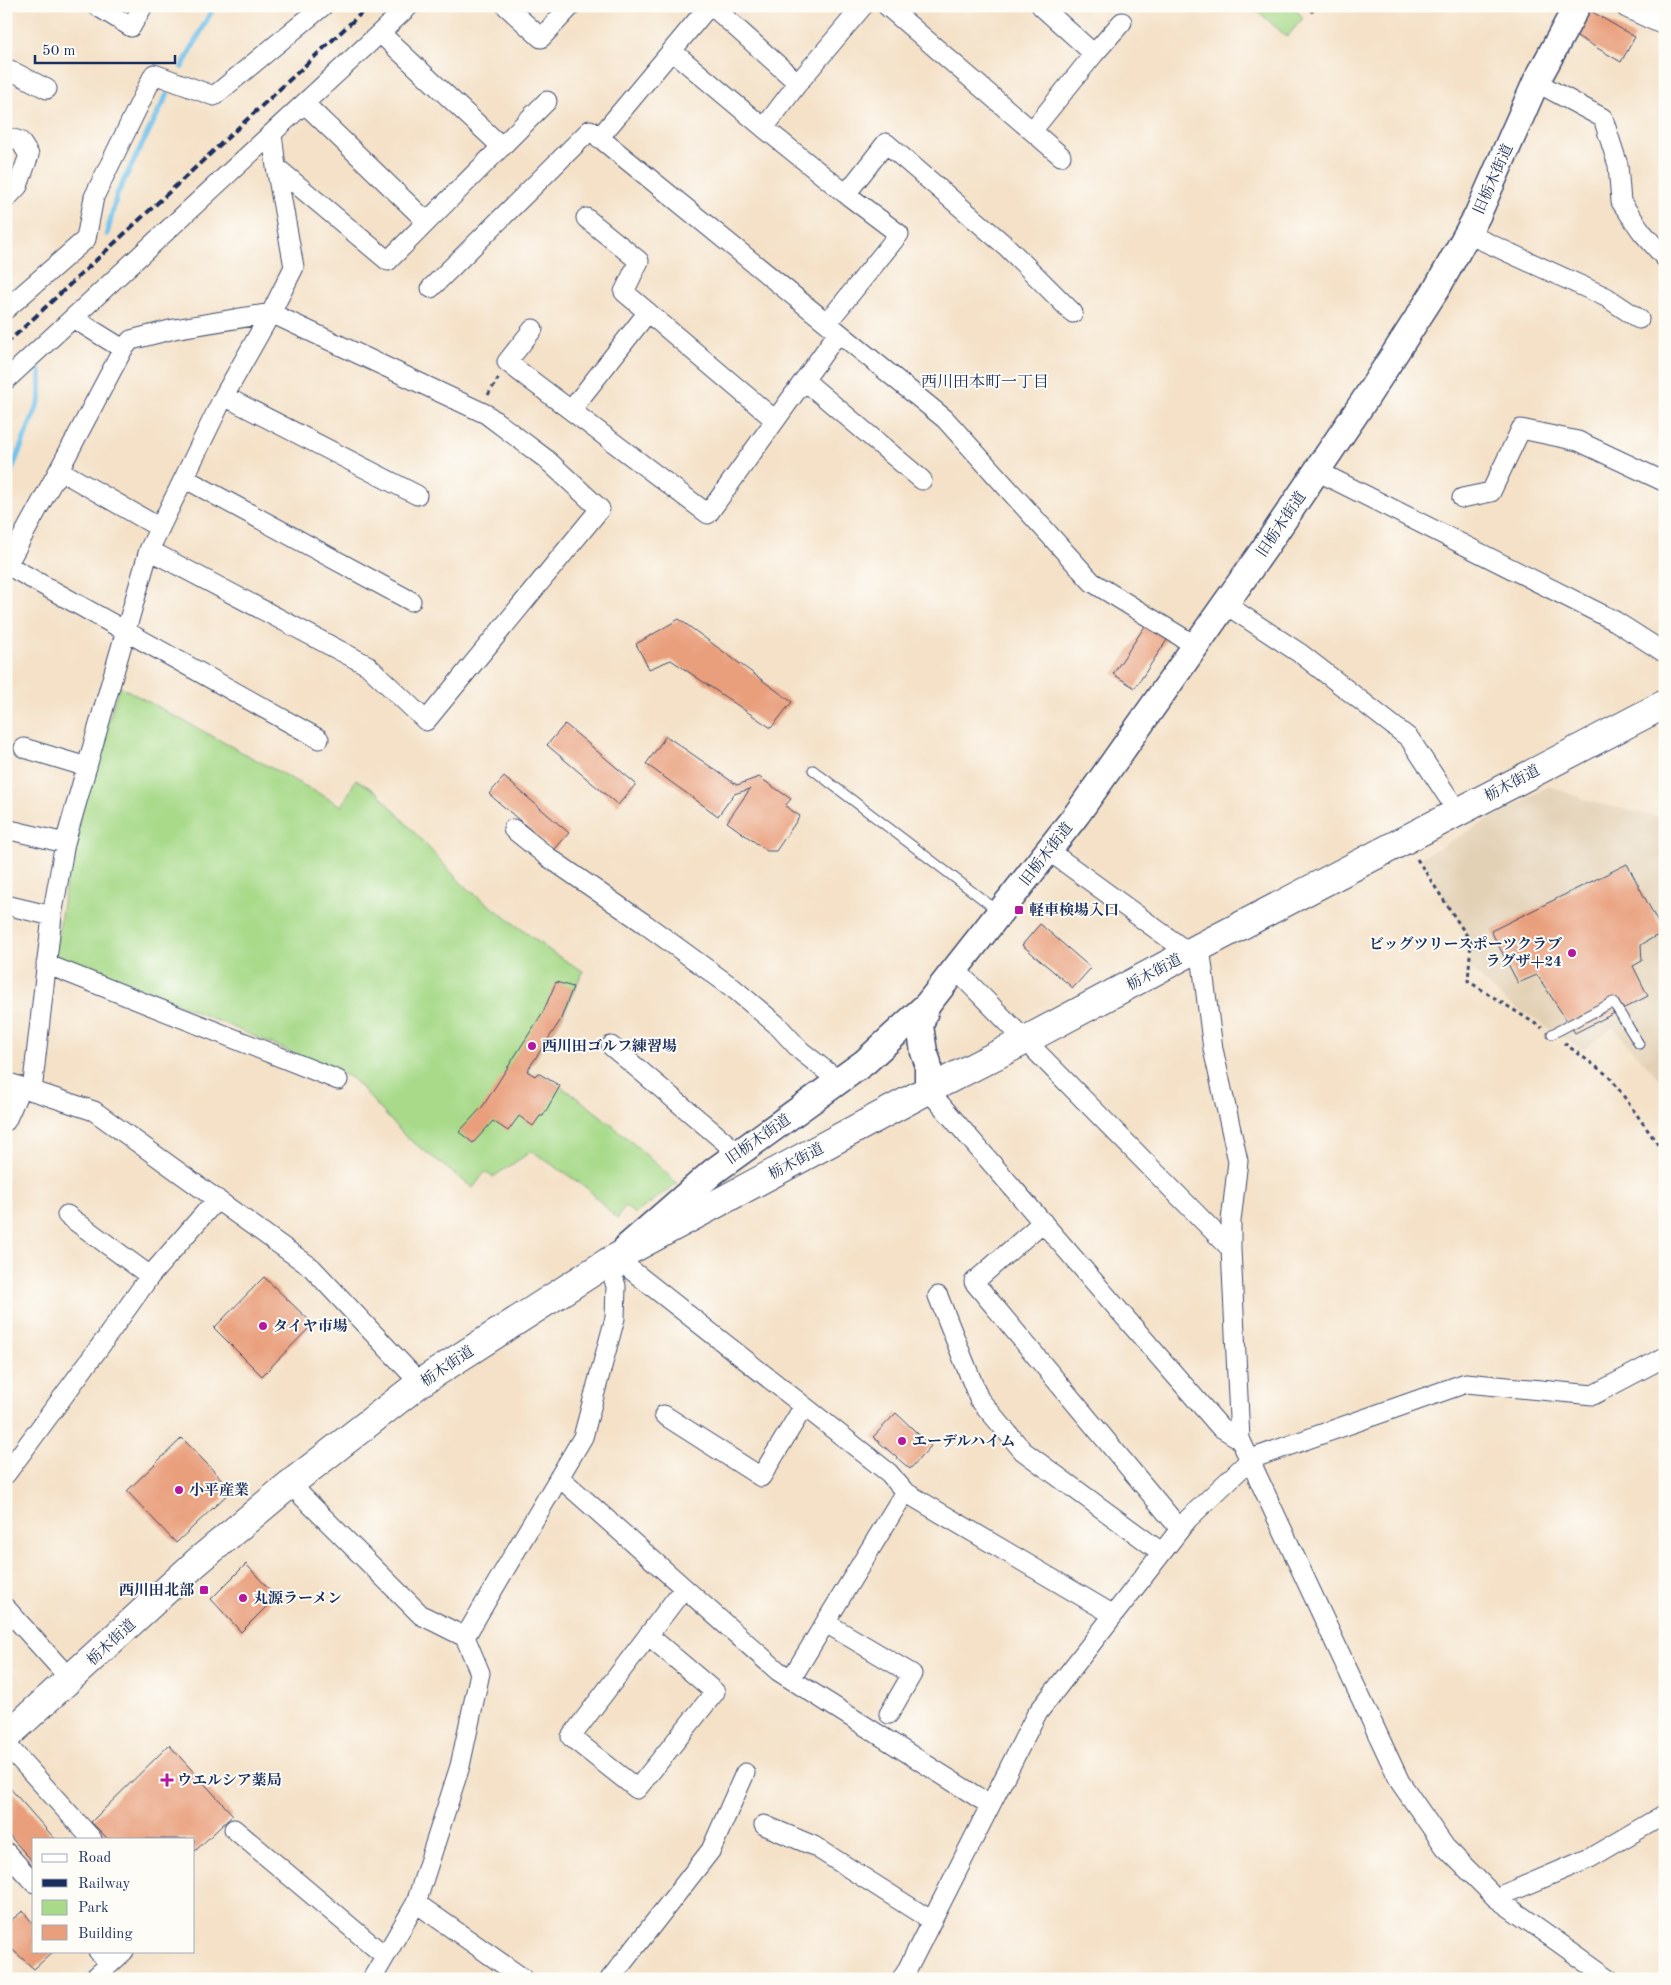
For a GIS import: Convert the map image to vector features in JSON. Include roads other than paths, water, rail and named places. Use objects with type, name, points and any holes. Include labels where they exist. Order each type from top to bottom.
[{"type":"main road","name":"旧栃木街道","points":[[612,1260],[672,1206],[738,1153],[865,1062],[923,1015],[955,969],[1095,790],[1317,471],[1423,310],[1468,234],[1536,82],[1576,6]]},
{"type":"main road","name":"栃木街道","points":[[6,1737],[197,1562],[290,1484],[420,1383],[612,1260],[928,1090],[1665,704]]},
{"type":"main road","points":[[923,1015],[928,1042],[946,1060],[958,1065],[972,1067]]},
{"type":"main road","points":[[923,1015],[924,1052],[928,1063],[928,1090]]},
{"type":"main road","points":[[738,1153],[742,1155],[752,1154],[868,1071],[923,1015]]},
{"type":"street","points":[[97,6],[131,27],[143,6]]},
{"type":"street","points":[[9,300],[86,239],[94,197],[154,74],[214,96],[323,6]]},
{"type":"street","points":[[6,380],[305,104],[408,6]]},
{"type":"street","points":[[506,6],[541,38],[571,6]]},
{"type":"street","points":[[599,138],[711,6],[798,84]]},
{"type":"street","points":[[764,128],[863,6]]},
{"type":"street","points":[[887,6],[1061,156]]},
{"type":"street","points":[[1041,6],[1094,54]]},
{"type":"street","points":[[1628,6],[1665,23]]},
{"type":"street","points":[[1032,131],[1122,22]]},
{"type":"street","points":[[380,33],[502,147]]},
{"type":"street","points":[[533,329],[507,362],[708,514],[804,380],[833,328],[899,234],[764,128],[672,51]]},
{"type":"street","points":[[6,68],[47,89]]},
{"type":"street","points":[[1536,82],[1603,118],[1618,165],[1621,202],[1642,232],[1665,258]]},
{"type":"street","points":[[276,167],[388,261],[547,101]]},
{"type":"street","points":[[305,104],[427,222]]},
{"type":"street","points":[[431,288],[590,130],[945,419],[1092,582],[1196,646]]},
{"type":"street","points":[[6,1121],[20,1087],[46,964],[52,916],[65,843],[149,550],[224,396],[271,313],[294,267],[272,134]]},
{"type":"street","points":[[6,137],[20,142],[29,155],[18,186],[6,199]]},
{"type":"street","points":[[846,194],[886,143],[1006,247],[1073,313]]},
{"type":"street","points":[[586,218],[639,261],[624,292],[775,420]]},
{"type":"street","points":[[1468,234],[1606,297],[1639,319]]},
{"type":"street","points":[[571,410],[648,312]]},
{"type":"street","points":[[149,550],[367,665],[426,721],[600,509],[546,459],[486,414],[271,313],[174,329],[131,340],[123,349],[60,470],[7,565],[319,739]]},
{"type":"street","points":[[73,318],[123,349]]},
{"type":"street","points":[[804,380],[922,480]]},
{"type":"street","points":[[224,396],[417,495]]},
{"type":"street","points":[[1462,498],[1491,492],[1521,429],[1578,442],[1665,482]]},
{"type":"street","points":[[60,470],[160,528]]},
{"type":"street","points":[[1317,471],[1615,621],[1665,653]]},
{"type":"street","points":[[184,478],[411,601]]},
{"type":"street","points":[[1225,604],[1301,654],[1409,738],[1458,812]]},
{"type":"street","points":[[24,748],[87,767]]},
{"type":"street","points":[[6,829],[65,843]]},
{"type":"street","points":[[513,829],[548,857],[733,988],[777,1025],[801,1051],[839,1081]]},
{"type":"street","points":[[1049,851],[1195,950],[1213,1049],[1238,1161],[1231,1220],[1231,1249],[1240,1439],[1400,1782],[1445,1848],[1496,1898],[1610,1979]]},
{"type":"street","points":[[6,905],[52,916]]},
{"type":"street","points":[[46,964],[338,1080]]},
{"type":"street","points":[[955,969],[1231,1249]]},
{"type":"street","points":[[611,1046],[738,1153]]},
{"type":"street","points":[[20,1087],[94,1112],[312,1268],[420,1383]]},
{"type":"street","points":[[928,1090],[1220,1427],[1240,1439]]},
{"type":"street","points":[[6,1474],[150,1276],[217,1199]]},
{"type":"street","points":[[67,1215],[150,1276]]},
{"type":"street","points":[[1043,1222],[974,1282],[1180,1529]]},
{"type":"street","points":[[612,1260],[804,1406],[890,1474],[906,1492],[1112,1614]]},
{"type":"street","points":[[465,1636],[583,1437],[615,1318],[616,1286],[612,1260]]},
{"type":"street","points":[[938,1296],[979,1400],[1023,1451],[1161,1552]]},
{"type":"street","points":[[901,1979],[1036,1715],[1112,1614],[1188,1519],[1250,1459],[1466,1383],[1593,1395],[1665,1357]]},
{"type":"street","points":[[664,1415],[761,1476],[804,1406]]},
{"type":"street","points":[[559,1477],[778,1671],[990,1805]]},
{"type":"street","points":[[290,1484],[421,1615],[465,1636],[480,1673],[460,1766],[416,1904],[372,1979]]},
{"type":"street","points":[[791,1679],[906,1492]]},
{"type":"street","points":[[648,1636],[715,1692],[637,1789],[571,1737],[684,1588]]},
{"type":"street","points":[[6,1608],[70,1679]]},
{"type":"street","points":[[826,1623],[912,1674],[889,1714]]},
{"type":"street","points":[[6,1744],[91,1838]]},
{"type":"street","points":[[610,1979],[711,1850],[746,1773]]},
{"type":"street","points":[[1496,1898],[1590,1858],[1665,1814]]},
{"type":"street","points":[[764,1825],[814,1846],[932,1921]]},
{"type":"street","points":[[234,1829],[385,1956]]},
{"type":"street","points":[[6,1852],[32,1881]]},
{"type":"street","points":[[416,1904],[523,1978]]},
{"type":"street","points":[[93,1979],[111,1955]]},
{"type":"lane","points":[[814,770],[1000,913]]},
{"type":"lane","points":[[1552,1034],[1613,1002],[1639,1044]]},
{"type":"waterway","points":[[182,67],[214,6]]},
{"type":"waterway","points":[[107,234],[117,194],[167,95]]},
{"type":"waterway","points":[[6,484],[40,399],[40,371]]},
{"type":"railway","points":[[6,344],[369,6]]},
{"type":"place","name":"軽車検場入口","points":[[1019,910]]},
{"type":"place","name":"ビッグツリースポーツクラブ ラグザ+24","points":[[1572,953]]},
{"type":"place","name":"西川田ゴルフ練習場","points":[[532,1046]]},
{"type":"place","name":"タイヤ市場","points":[[263,1326]]},
{"type":"place","name":"エーデルハイム","points":[[902,1441]]},
{"type":"place","name":"小平産業","points":[[179,1490]]},
{"type":"place","name":"西川田北部","points":[[204,1590]]},
{"type":"place","name":"丸源ラーメン","points":[[243,1598]]},
{"type":"place","name":"ウエルシア薬局","points":[[167,1780]]},
{"type":"district","name":"西川田本町一丁目","points":[[985,381]]}]
